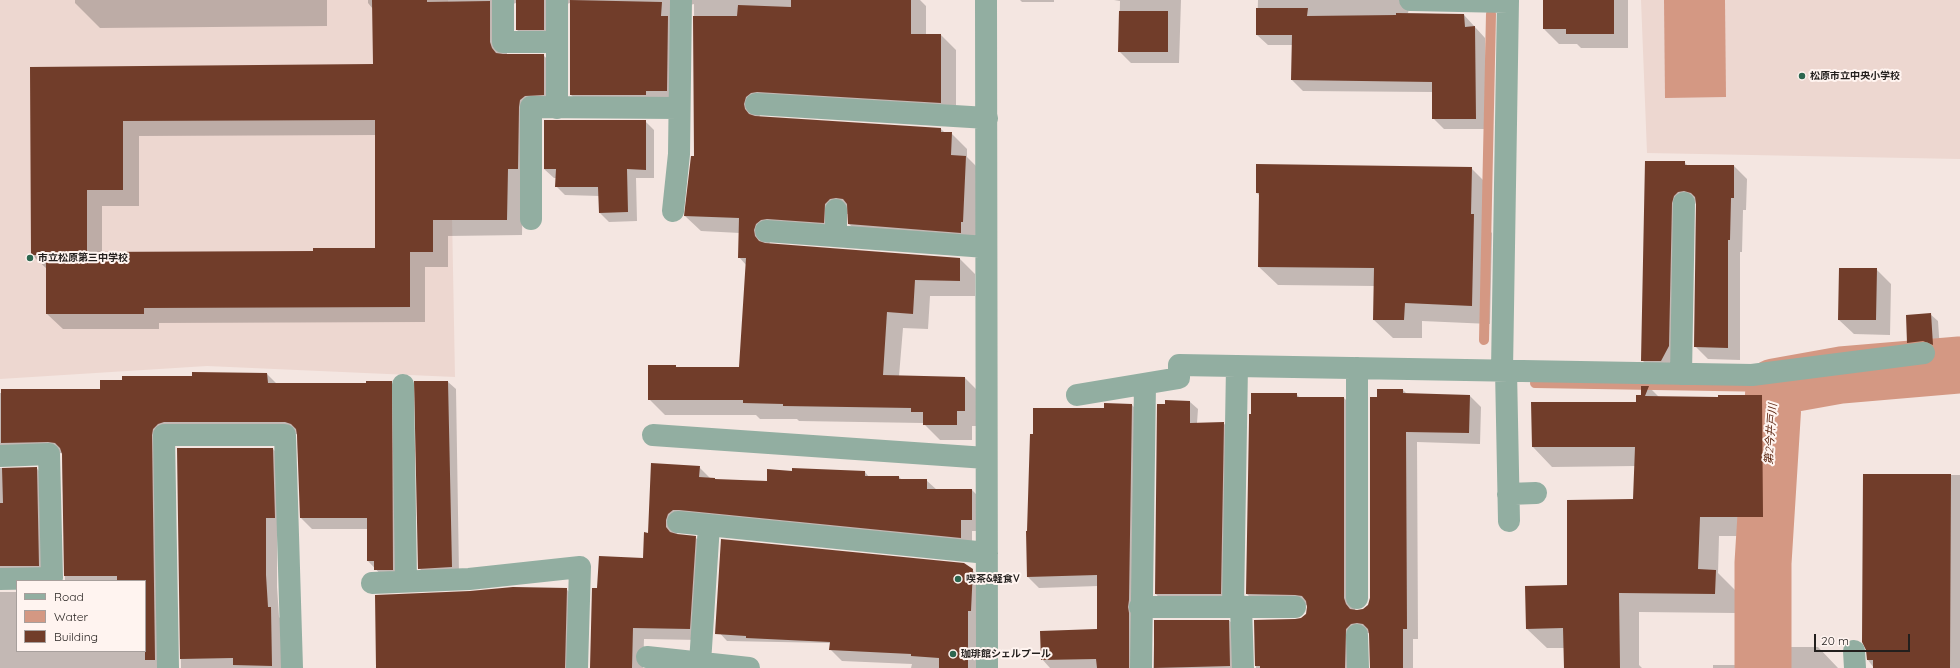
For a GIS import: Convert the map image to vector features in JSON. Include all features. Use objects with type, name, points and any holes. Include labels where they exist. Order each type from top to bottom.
[{"type":"street","points":[[503,0],[503,42],[556,42]]},
{"type":"street","points":[[556,108],[557,0]]},
{"type":"street","points":[[673,210],[679,154],[681,0]]},
{"type":"street","points":[[986,0],[987,668]]},
{"type":"street","points":[[1410,0],[1508,1],[1504,370],[1509,521]]},
{"type":"street","points":[[756,104],[987,118]]},
{"type":"street","points":[[531,219],[532,108],[679,108]]},
{"type":"street","points":[[1681,374],[1684,202]]},
{"type":"street","points":[[836,210],[836,236]]},
{"type":"street","points":[[766,231],[986,247]]},
{"type":"street","points":[[1077,395],[1179,378],[1179,364],[1752,375],[1924,353]]},
{"type":"street","points":[[1237,366],[1237,606],[1243,668]]},
{"type":"street","points":[[1357,368],[1357,598]]},
{"type":"street","points":[[1141,668],[1140,607],[1145,384]]},
{"type":"street","points":[[403,385],[406,581]]},
{"type":"street","points":[[168,668],[164,435],[285,435],[292,668]]},
{"type":"street","points":[[653,435],[986,458]]},
{"type":"street","points":[[0,456],[49,454],[52,579],[0,579]]},
{"type":"street","points":[[1508,494],[1536,493]]},
{"type":"street","points":[[678,522],[987,553]]},
{"type":"street","points":[[700,662],[709,526]]},
{"type":"street","points":[[372,583],[469,579],[580,567],[577,668]]},
{"type":"street","points":[[1140,607],[1296,607]]},
{"type":"street","points":[[1357,635],[1358,668]]},
{"type":"street","points":[[647,657],[749,668]]},
{"type":"shaded area","points":[[0,0],[448,0],[455,377],[207,366],[0,379]]},
{"type":"shaded area","name":"松原市立中央小学校","points":[[1641,0],[1960,0],[1960,159],[1647,153]]},
{"type":"water","points":[[1664,0],[1725,0],[1726,97],[1665,98]]},
{"type":"building","points":[[372,0],[427,0],[427,2],[490,1],[490,42],[496,53],[544,54],[544,95],[525,96],[520,100],[518,169],[508,169],[507,220],[433,220],[433,252],[410,252],[410,307],[144,308],[144,314],[46,314],[46,255],[31,255],[30,67],[373,64]],"holes":[[[375,120],[375,248],[313,248],[313,251],[87,252],[87,190],[123,190],[123,121]]]},
{"type":"building","points":[[516,0],[544,0],[544,30],[516,30]]},
{"type":"building","points":[[570,0],[662,2],[661,16],[668,16],[667,91],[646,91],[646,95],[570,95]]},
{"type":"building","points":[[791,0],[911,0],[911,34],[941,34],[941,103],[757,92],[751,93],[746,97],[744,104],[745,109],[749,114],[755,116],[941,128],[941,132],[952,132],[951,155],[966,156],[963,222],[961,222],[961,233],[848,224],[847,204],[843,199],[836,198],[830,199],[825,204],[824,223],[767,219],[761,220],[756,224],[754,230],[755,236],[759,241],[765,243],[960,258],[960,281],[915,280],[913,314],[887,312],[883,375],[965,377],[965,411],[957,411],[957,425],[923,425],[923,412],[911,412],[911,408],[783,406],[783,404],[743,403],[743,400],[648,400],[648,365],[676,365],[676,367],[739,367],[746,258],[738,258],[739,218],[684,216],[691,156],[694,156],[693,16],[737,16],[738,5],[791,7]]},
{"type":"building","points":[[1543,0],[1614,0],[1614,34],[1566,34],[1566,29],[1543,29]]},
{"type":"building","points":[[1256,8],[1308,8],[1307,16],[1396,15],[1396,13],[1464,14],[1465,27],[1475,26],[1476,119],[1432,119],[1432,82],[1291,80],[1292,35],[1256,35]]},
{"type":"building","points":[[1119,11],[1168,11],[1168,52],[1118,52]]},
{"type":"building","points":[[544,120],[646,120],[646,170],[627,169],[628,212],[599,213],[598,187],[555,187],[556,169],[544,169]]},
{"type":"building","points":[[1645,161],[1685,161],[1685,165],[1734,165],[1734,198],[1731,198],[1730,240],[1728,240],[1728,348],[1694,347],[1696,203],[1695,197],[1691,193],[1684,191],[1678,192],[1674,196],[1672,203],[1669,346],[1661,361],[1641,361]]},
{"type":"building","points":[[1256,164],[1472,167],[1471,214],[1474,214],[1472,306],[1405,303],[1404,320],[1373,320],[1374,268],[1258,267],[1259,193],[1256,193]]},
{"type":"building","points":[[1839,268],[1877,268],[1876,320],[1838,320]]},
{"type":"building","points":[[1931,313],[1933,345],[1923,341],[1907,343],[1906,315]]},
{"type":"building","points":[[192,372],[267,373],[268,383],[366,383],[366,381],[392,381],[393,570],[374,570],[374,561],[367,561],[367,518],[300,518],[297,435],[296,429],[291,424],[285,422],[164,422],[158,424],[153,429],[152,435],[155,660],[145,660],[146,580],[117,580],[117,576],[64,576],[62,454],[60,448],[55,443],[48,442],[1,443],[1,389],[100,389],[100,380],[122,380],[122,376],[192,376]]},
{"type":"building","points":[[414,381],[448,381],[452,567],[418,569]]},
{"type":"building","points":[[1641,386],[1649,386],[1645,396],[1718,397],[1718,395],[1762,395],[1763,517],[1700,517],[1698,569],[1716,570],[1715,594],[1619,593],[1620,668],[1564,668],[1563,628],[1526,629],[1525,586],[1567,585],[1567,500],[1633,499],[1635,447],[1532,447],[1531,402],[1636,402],[1636,395],[1641,395]]},
{"type":"building","points":[[1377,389],[1403,389],[1403,393],[1470,395],[1469,433],[1406,432],[1407,629],[1403,629],[1403,668],[1370,668],[1368,629],[1363,624],[1357,623],[1351,624],[1346,629],[1345,668],[1260,668],[1260,666],[1255,666],[1254,620],[1301,618],[1306,614],[1307,607],[1306,601],[1302,596],[1246,594],[1249,414],[1251,414],[1251,393],[1297,393],[1297,397],[1344,397],[1344,598],[1350,609],[1357,610],[1363,609],[1368,605],[1370,598],[1370,397],[1377,397]]},
{"type":"building","points":[[1165,400],[1190,401],[1190,423],[1224,422],[1221,594],[1155,594],[1157,404],[1165,404]]},
{"type":"building","points":[[1104,403],[1132,404],[1128,607],[1129,668],[1097,668],[1096,659],[1041,660],[1040,631],[1097,629],[1097,575],[1027,577],[1026,531],[1030,434],[1033,434],[1033,408],[1104,408]]},
{"type":"building","points":[[177,448],[273,448],[275,518],[266,518],[266,575],[268,607],[271,607],[272,666],[233,665],[233,658],[180,659]]},
{"type":"building","points":[[651,463],[700,466],[699,477],[715,479],[767,481],[767,469],[792,471],[792,468],[865,471],[865,476],[899,476],[899,479],[927,479],[927,489],[972,489],[972,520],[961,520],[961,538],[673,510],[668,514],[666,520],[666,527],[670,532],[696,536],[690,629],[633,628],[632,668],[590,668],[592,588],[597,588],[599,556],[643,558],[644,532],[648,533]]},
{"type":"building","points":[[37,467],[39,566],[0,566],[0,503],[3,503],[2,468]]},
{"type":"building","points":[[1863,474],[1951,474],[1950,668],[1873,668],[1873,660],[1867,660],[1866,650],[1862,642]]},
{"type":"building","points":[[721,539],[964,563],[973,569],[971,611],[968,611],[968,668],[939,668],[939,658],[911,656],[911,654],[829,650],[830,642],[746,638],[746,636],[715,634]]},
{"type":"building","points":[[513,587],[567,588],[565,668],[376,668],[375,595],[470,591]]},
{"type":"building","points":[[1154,620],[1229,620],[1230,666],[1154,668]]},
{"type":"waterway","points":[[1484,340],[1491,14]]},
{"type":"waterway","name":"第2今井戸川","points":[[1763,668],[1763,563],[1774,387],[1841,375],[1960,365]]},
{"type":"waterway","points":[[1535,383],[1774,387]]},
{"type":"place","name":"松原市立中央小学校","points":[[1802,76]]},
{"type":"place","name":"市立松原第三中学校","points":[[30,258]]},
{"type":"place","name":"喫茶&軽食V","points":[[958,579]]},
{"type":"place","name":"珈琲館シェルプール","points":[[953,654]]}]
